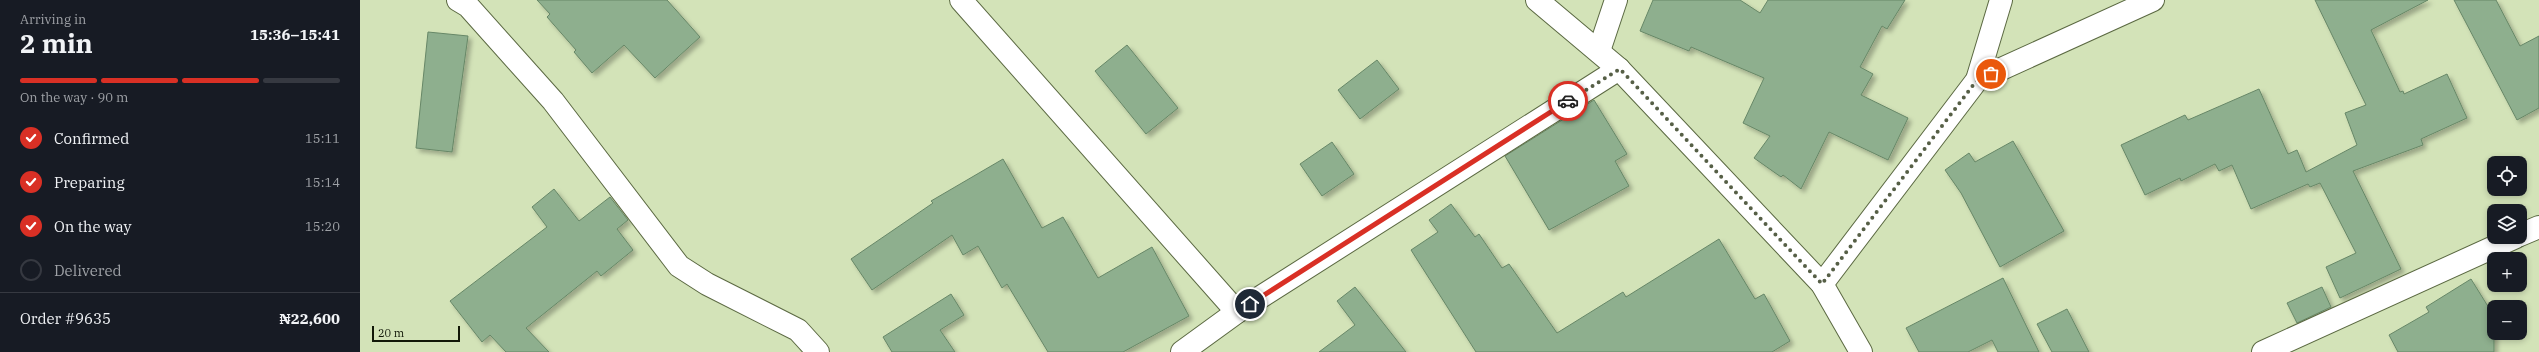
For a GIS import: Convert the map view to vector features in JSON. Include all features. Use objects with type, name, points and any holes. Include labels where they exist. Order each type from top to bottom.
[{"type":"street","points":[[458,0],[468,6],[553,101],[679,266],[707,284],[798,330],[818,352]]},
{"type":"street","points":[[961,0],[1237,312]]},
{"type":"street","points":[[1537,0],[1620,69],[1822,284],[1853,349]]},
{"type":"street","points":[[1599,51],[1616,0]]},
{"type":"street","points":[[1822,284],[1977,80],[2001,0]]},
{"type":"street","points":[[1977,80],[2153,0]]},
{"type":"street","points":[[1182,352],[1237,312],[1620,69]]},
{"type":"street","points":[[2527,232],[2539,227]]},
{"type":"street","points":[[2264,352],[2501,244]]},
{"type":"building","points":[[537,0],[667,0],[700,37],[655,78],[624,45],[592,73],[574,52],[576,50],[547,17],[550,14]]},
{"type":"building","points":[[1653,0],[1740,0],[1760,13],[1768,0],[1905,0],[1887,29],[1882,26],[1860,67],[1873,74],[1861,95],[1908,118],[1888,160],[1829,132],[1801,189],[1783,175],[1781,177],[1754,158],[1770,136],[1743,123],[1764,78],[1691,47],[1689,51],[1640,31]]},
{"type":"building","points":[[2315,0],[2428,0],[2371,30],[2400,92],[2403,91],[2404,94],[2447,74],[2467,118],[2421,139],[2423,145],[2353,171],[2401,269],[2340,298],[2326,267],[2356,253],[2320,183],[2310,187],[2308,184],[2251,209],[2232,165],[2219,171],[2215,164],[2181,181],[2180,178],[2145,195],[2121,145],[2185,115],[2188,120],[2259,89],[2288,154],[2297,150],[2306,172],[2357,145],[2345,113],[2366,105]]},
{"type":"building","points":[[2454,0],[2496,0],[2520,46],[2539,36],[2539,108],[2517,120]]},
{"type":"building","points":[[428,32],[468,36],[452,152],[416,148]]},
{"type":"building","points":[[1127,45],[1178,108],[1146,134],[1095,71]]},
{"type":"building","points":[[1377,60],[1399,89],[1360,119],[1338,90]]},
{"type":"building","points":[[1594,100],[1627,154],[1615,161],[1629,186],[1549,230],[1505,156]]},
{"type":"building","points":[[2013,141],[2064,231],[2000,267],[1961,193],[1945,170],[1969,153],[1975,162]]},
{"type":"building","points":[[1332,142],[1354,174],[1322,196],[1300,164]]},
{"type":"building","points":[[1003,159],[1042,228],[1063,217],[1098,278],[1152,247],[1189,316],[1123,352],[1048,352],[1007,284],[1002,288],[978,246],[963,255],[952,235],[872,290],[851,259],[933,203],[931,201]]},
{"type":"building","points":[[554,189],[579,221],[610,197],[628,220],[617,229],[633,250],[601,276],[597,271],[526,328],[549,352],[506,352],[490,335],[482,342],[450,301],[547,227],[532,207]]},
{"type":"building","points":[[1451,204],[1475,237],[1479,234],[1502,268],[1509,264],[1557,333],[1623,292],[1626,297],[1719,239],[1755,299],[1764,294],[1790,341],[1772,352],[1476,352],[1411,250],[1438,232],[1429,220]]},
{"type":"building","points":[[2003,278],[2039,352],[1998,352],[1992,340],[1968,352],[1919,352],[1906,328]]},
{"type":"building","points":[[2471,279],[2487,305],[2487,340],[2494,340],[2494,352],[2398,352],[2389,335],[2429,312],[2426,307]]},
{"type":"building","points":[[1355,287],[1406,352],[1319,352],[1355,325],[1337,301]]},
{"type":"building","points":[[2322,287],[2331,307],[2297,323],[2287,303]]},
{"type":"building","points":[[951,294],[964,315],[940,330],[955,352],[892,352],[883,337]]},
{"type":"building","points":[[2067,309],[2089,352],[2052,352],[2037,324]]},
{"type":"way so far","points":[[1568,101],[1620,69],[1822,284],[1977,80],[1991,74]]},
{"type":"route","points":[[1250,304],[1568,101]]}]
